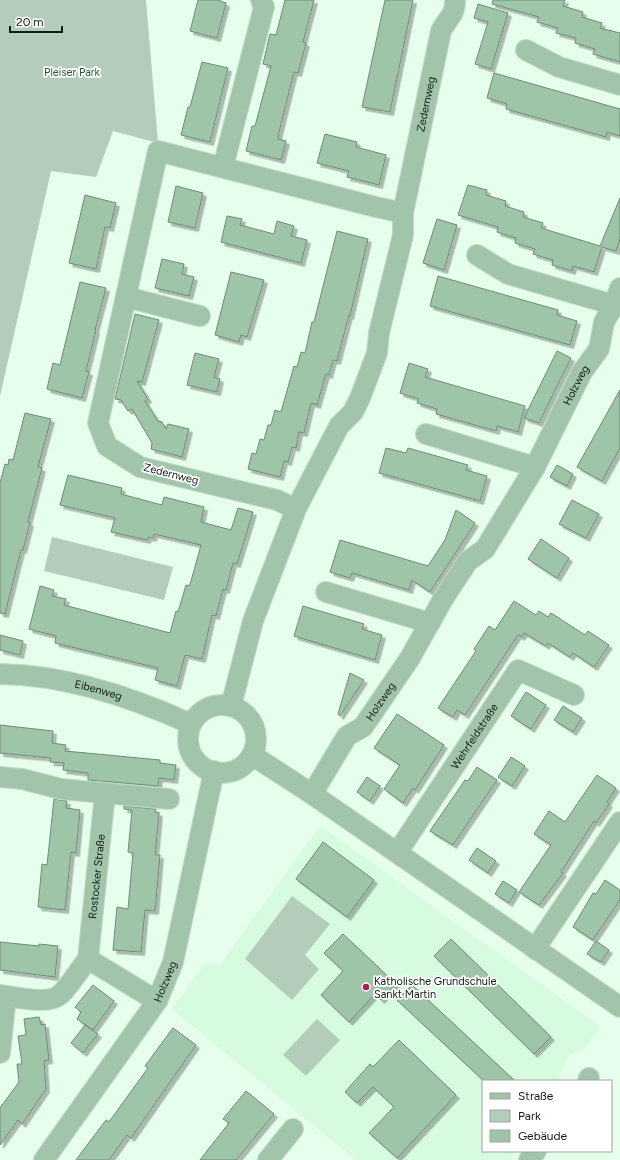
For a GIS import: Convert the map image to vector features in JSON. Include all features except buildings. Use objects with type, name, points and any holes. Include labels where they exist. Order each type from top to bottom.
[{"type":"street","points":[[223,166],[264,7],[261,0]]},
{"type":"street","name":"Zedernweg","points":[[231,706],[253,621],[273,565],[296,509],[338,426],[353,412],[360,398],[377,353],[380,333],[403,235],[403,213],[441,31],[445,21],[453,15],[456,7],[455,0]]},
{"type":"street","points":[[526,50],[559,67],[620,85]]},
{"type":"street","name":"Zedernweg","points":[[296,509],[277,500],[140,467],[107,446],[98,423],[158,151],[223,166],[403,213]]},
{"type":"street","name":"Holzweg","points":[[312,794],[347,736],[363,727],[410,658],[468,561],[485,549],[534,467],[582,372],[599,348],[604,322],[617,297],[508,274],[477,255]]},
{"type":"street","points":[[126,297],[200,316]]},
{"type":"street","points":[[426,434],[534,467]]},
{"type":"street","points":[[326,592],[430,623]]},
{"type":"street","name":"Wehrfeldstraße","points":[[397,853],[518,670],[574,695]]},
{"type":"street","name":"Eibenweg","points":[[0,674],[63,681],[112,694],[191,724]]},
{"type":"street","points":[[217,705],[231,706],[244,713],[252,722],[256,733],[256,744],[252,755],[243,765],[234,770],[214,772],[204,768],[191,753],[188,743],[188,734],[191,724],[201,712],[217,705]]},
{"type":"street","points":[[252,755],[312,794],[620,1007]]},
{"type":"street","name":"Holzweg","points":[[44,1160],[157,1001],[173,962],[214,772]]},
{"type":"street","points":[[0,777],[22,779],[61,789],[170,799]]},
{"type":"street","name":"Rostocker Straße","points":[[88,959],[105,793]]},
{"type":"street","points":[[535,949],[620,822]]},
{"type":"street","points":[[0,1054],[3,995],[46,1001],[54,999],[61,995],[88,959],[157,1001]]},
{"type":"street","points":[[268,1160],[293,1129]]},
{"type":"street","points":[[528,1160],[535,1152]]},
{"type":"shaded area","name":"Katholische Grundschule Sankt Martin","points":[[320,826],[601,1027],[585,1047],[568,1056],[559,1075],[559,1080],[482,1080],[482,1152],[515,1152],[509,1160],[356,1160],[172,1009],[205,963],[220,965]]},
{"type":"green space","name":"Pleiser Park","points":[[0,0],[146,0],[158,143],[113,131],[96,177],[51,171],[0,396]]},
{"type":"green space","points":[[52,537],[173,567],[164,600],[44,571]]},
{"type":"green space","points":[[292,896],[330,924],[305,955],[319,969],[292,1000],[245,959]]},
{"type":"green space","points":[[317,1019],[340,1040],[306,1076],[283,1055]]},
{"type":"place","name":"Katholische Grundschule Sankt Martin","points":[[366,987]]}]
